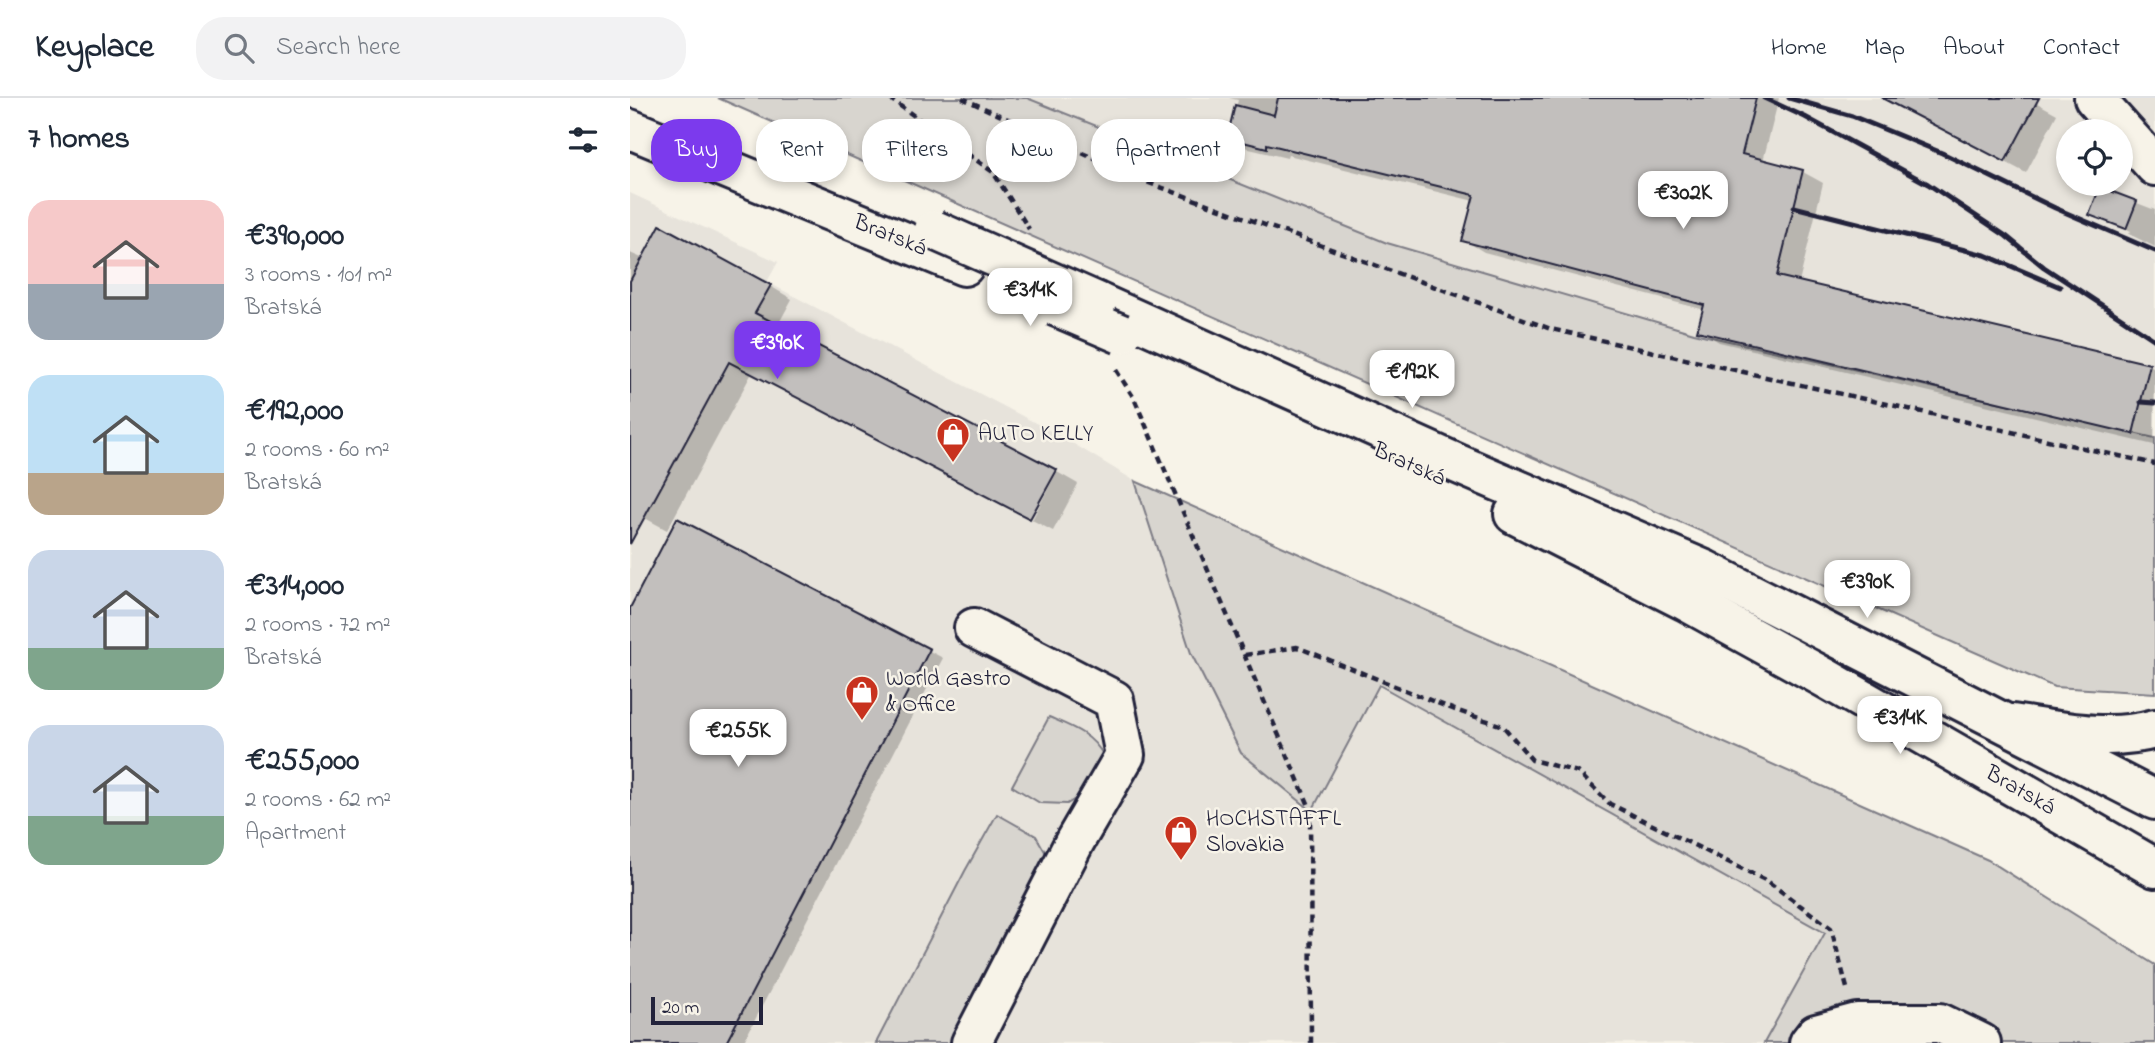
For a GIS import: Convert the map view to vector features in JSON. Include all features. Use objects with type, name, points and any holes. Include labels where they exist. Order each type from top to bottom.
[{"type":"main road","points":[[2094,98],[2155,166]]},
{"type":"main road","name":"Bratská","points":[[630,106],[934,230],[1458,464],[1705,570],[2155,800]]},
{"type":"main road","name":"Bratská","points":[[630,129],[964,266],[1472,493],[1662,589],[2151,861]]},
{"type":"main road","points":[[971,1043],[1075,841],[1125,755],[1114,700],[974,628]]},
{"type":"main road","points":[[2003,723],[2109,736],[2155,729]]},
{"type":"main road","points":[[1809,1043],[1816,1034],[1857,1023],[1940,1023],[1981,1043]]},
{"type":"path","points":[[962,98],[1142,180],[1551,330],[2155,464]]},
{"type":"path","points":[[1311,1043],[1310,808],[1245,655],[1297,647],[1455,710],[1503,726],[1532,760],[1578,772],[1611,804],[1767,881],[1831,928],[1857,1023]]},
{"type":"shaded area","points":[[718,98],[1027,98],[1091,124],[1091,182],[1236,182],[1387,243],[1694,333],[2155,438],[2155,693],[2054,687],[909,182],[972,182],[972,119],[862,119],[862,161],[848,155],[848,119],[766,119]]},
{"type":"shaded area","points":[[1027,98],[2155,98],[2155,438],[1694,333],[1387,243],[1236,182],[1245,182],[1245,119],[1091,119],[1091,124]]},
{"type":"shaded area","points":[[630,193],[778,262],[767,282],[1064,438],[1135,481],[1191,653],[1241,753],[1312,810],[1378,685],[1825,934],[1764,1043],[630,1043]]},
{"type":"shaded area","points":[[1135,481],[1988,860],[2155,965],[2155,1043],[1764,1043],[1825,933],[1379,685],[1312,811],[1241,753],[1191,653]]},
{"type":"shaded area","points":[[1049,717],[1087,736],[1104,756],[1088,791],[1067,804],[1040,803],[1012,786]]},
{"type":"shaded area","points":[[997,814],[1036,836],[1047,855],[960,1043],[876,1043],[965,871]]},
{"type":"building","points":[[1278,98],[1756,98],[1742,154],[1803,170],[1777,276],[2150,364],[2133,434],[1697,331],[1704,305],[1462,241],[1474,195],[1267,144],[1267,148],[1245,142],[1245,119],[1232,119],[1235,105],[1274,115]]},
{"type":"building","points":[[1882,98],[2039,98],[2005,162]]},
{"type":"building","points":[[2096,196],[2124,196],[2137,201],[2126,229],[2089,215]]},
{"type":"building","points":[[660,225],[771,285],[755,313],[1057,470],[1030,519],[729,362],[630,544],[630,281]]},
{"type":"building","points":[[677,518],[930,649],[726,1043],[630,1043],[630,608]]},
{"type":"railway","points":[[1764,98],[1805,117],[1928,184],[2006,236],[2044,267],[2155,340]]},
{"type":"railway","points":[[1789,98],[1852,116],[1942,153],[2055,208],[2155,251]]},
{"type":"railway","points":[[1794,207],[1985,255],[2060,287]]},
{"type":"railway","points":[[2141,402],[2155,403]]},
{"type":"place","name":"AUTO KELLY","points":[[953,464]]},
{"type":"place","name":"World Gastro & Office","points":[[862,722]]},
{"type":"place","name":"HOCHSTAFFL Slovakia","points":[[1181,862]]}]
